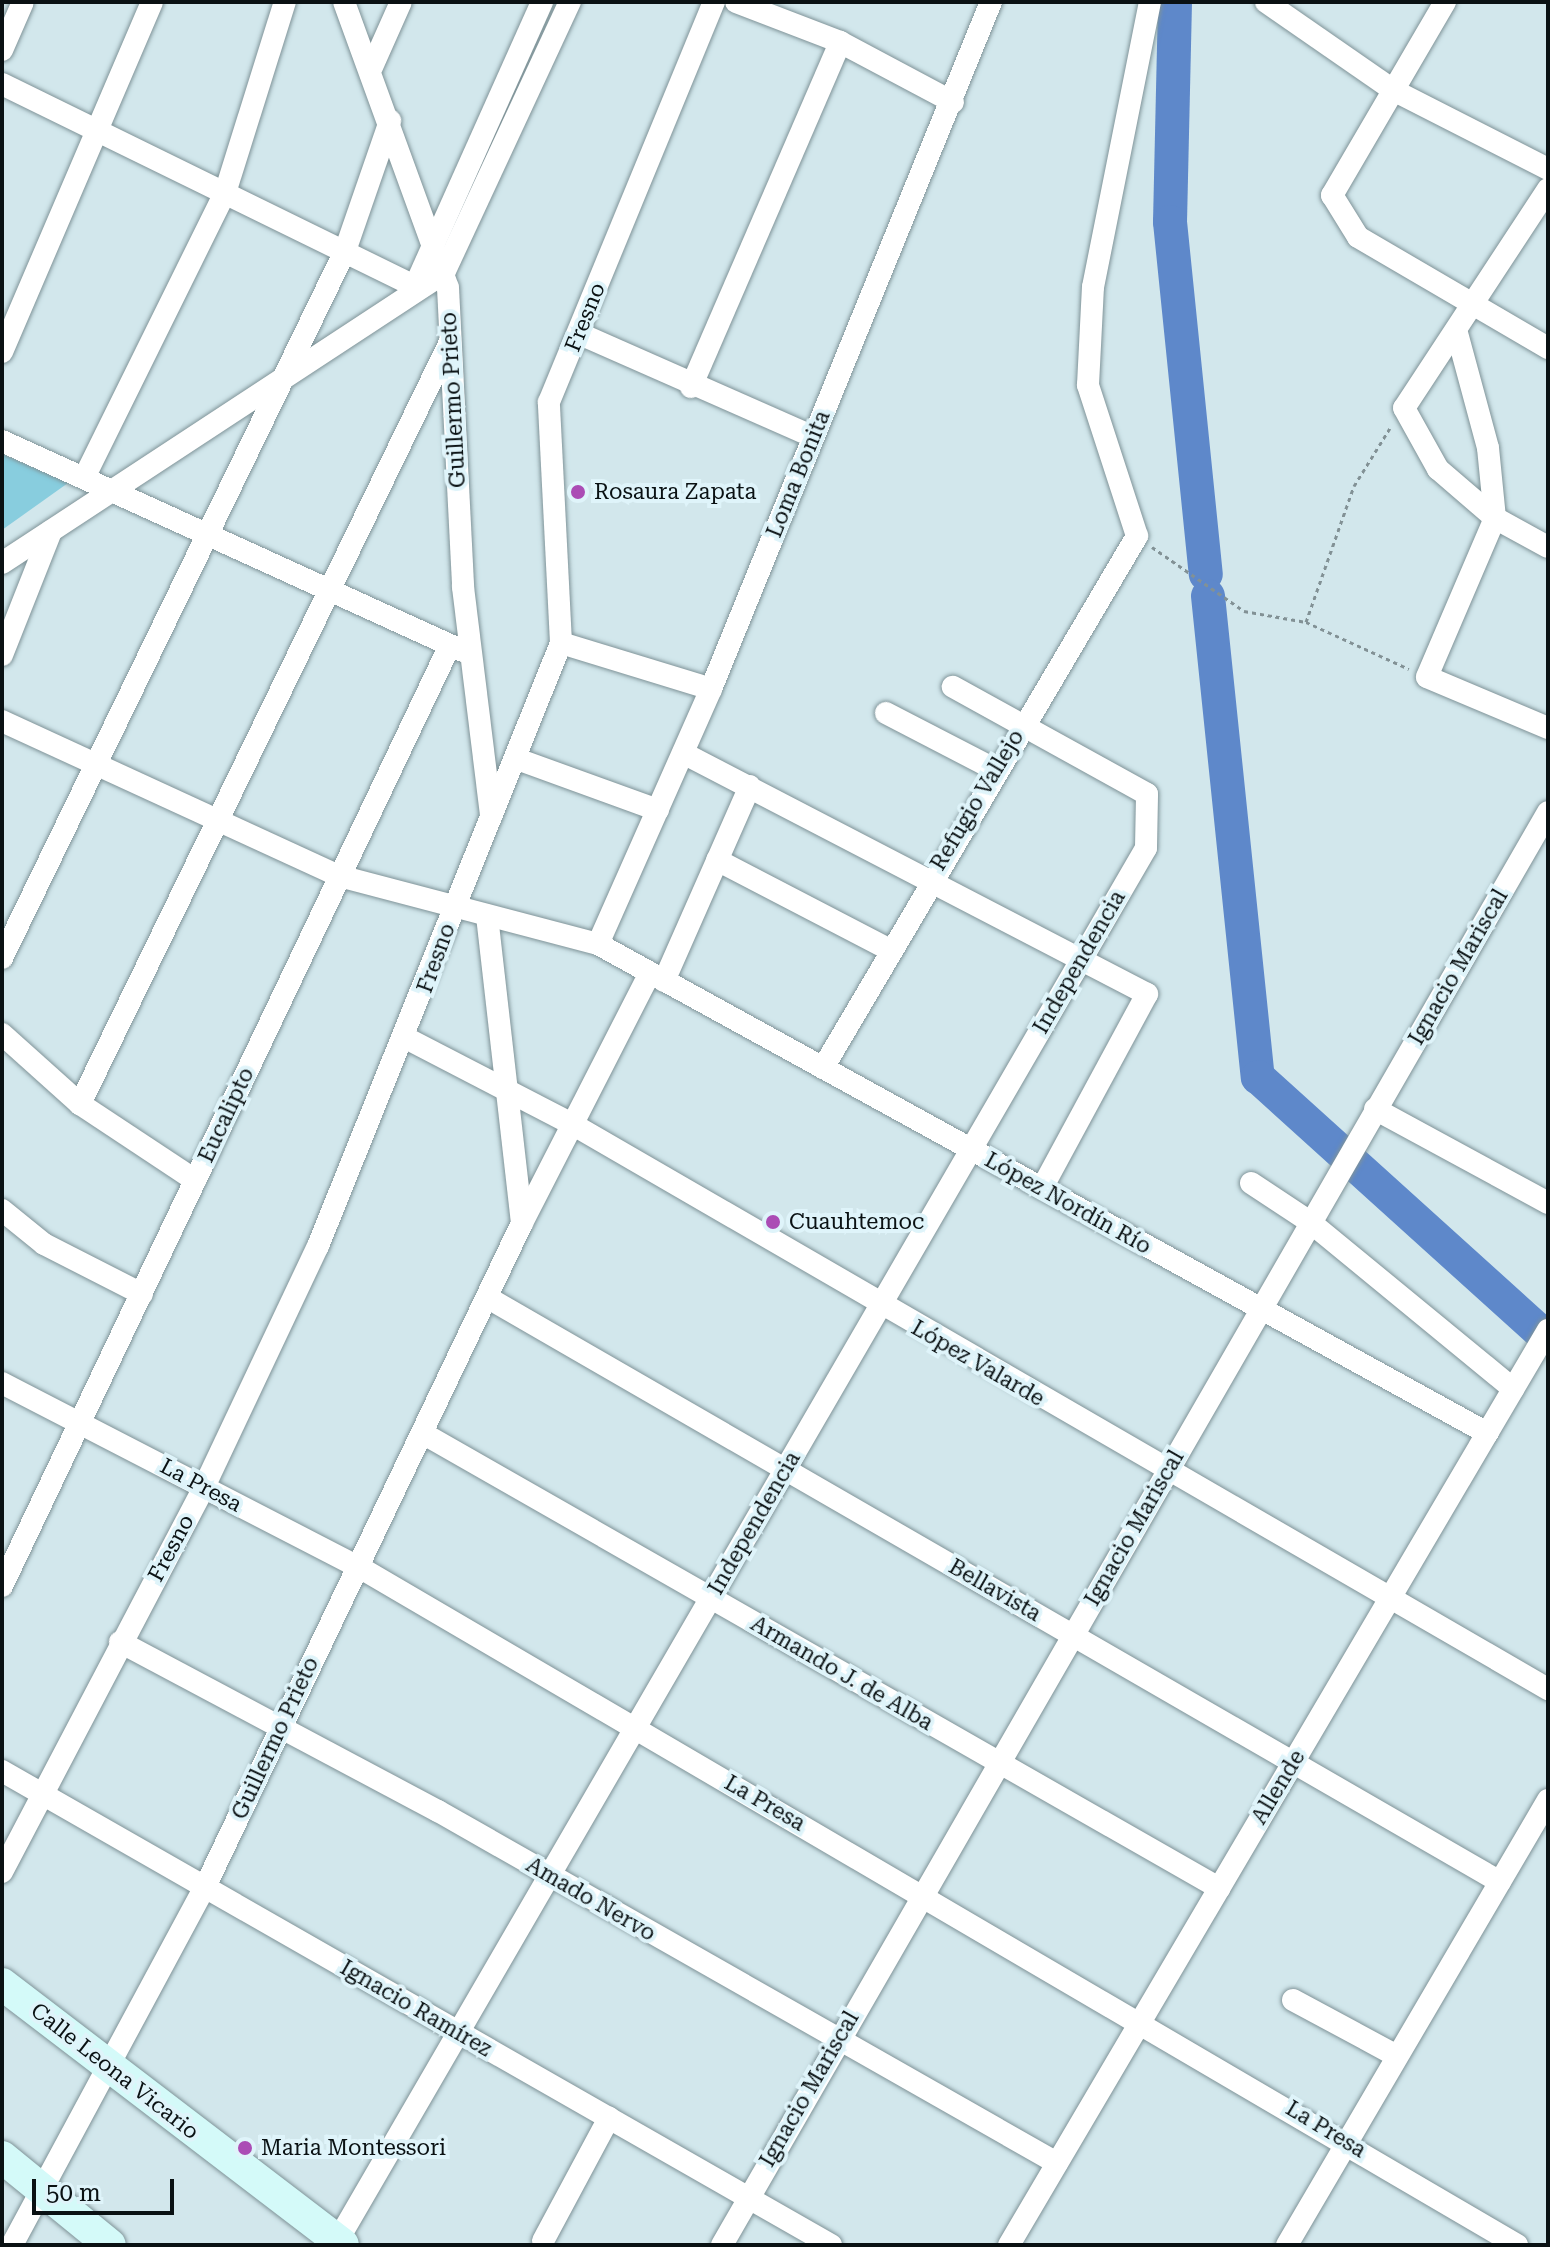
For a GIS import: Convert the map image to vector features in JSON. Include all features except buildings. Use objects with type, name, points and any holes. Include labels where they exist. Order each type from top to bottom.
[{"type":"main road","name":"Calle Leona Vicario","points":[[2,1984],[339,2244]]},
{"type":"main road","points":[[2,2157],[110,2245]]},
{"type":"street","points":[[2,50],[23,2]]},
{"type":"street","points":[[2,352],[102,133],[152,2]]},
{"type":"street","points":[[84,478],[225,193],[285,2]]},
{"type":"street","name":"Guillermo Prieto","points":[[344,2],[372,67],[435,237],[444,273],[474,656],[492,816]]},
{"type":"street","points":[[372,67],[401,2]]},
{"type":"street","points":[[415,286],[542,2]]},
{"type":"street","points":[[2,563],[283,378],[415,286],[444,273],[570,2]]},
{"type":"street","name":"Fresno","points":[[2,1872],[204,1487],[406,1038],[455,904],[517,759],[561,643],[549,402],[714,2]]},
{"type":"street","points":[[736,2],[840,42],[953,102]]},
{"type":"street","name":"Loma Bonita","points":[[598,944],[711,689],[812,436],[953,102],[991,2]]},
{"type":"street","points":[[1137,536],[1088,385],[1093,287],[1150,2]]},
{"type":"street","points":[[1266,2],[1393,90],[1548,169]]},
{"type":"street","points":[[1445,2],[1332,195],[1358,237],[1548,348]]},
{"type":"street","points":[[691,387],[840,42]]},
{"type":"street","points":[[2,84],[415,286]]},
{"type":"street","points":[[2,958],[345,251],[390,121]]},
{"type":"street","points":[[1548,189],[1475,306],[1404,408],[1438,469],[1495,518],[1548,547]]},
{"type":"street","points":[[578,333],[691,387],[812,436]]},
{"type":"street","points":[[1457,333],[1488,448],[1495,518],[1427,677],[1548,728]]},
{"type":"street","points":[[80,1104],[222,822],[449,344]]},
{"type":"street","points":[[2,441],[474,656]]},
{"type":"street","points":[[2,655],[51,531]]},
{"type":"street","name":"Refugio Vallejo","points":[[823,1068],[888,949],[1137,536]]},
{"type":"street","points":[[561,643],[711,689]]},
{"type":"street","name":"Eucalipto","points":[[2,1586],[450,645]]},
{"type":"street","points":[[953,687],[1022,725]]},
{"type":"street","points":[[886,713],[996,770]]},
{"type":"street","name":"López Nordín Río","points":[[2,721],[94,768],[339,876],[598,944],[1487,1433]]},
{"type":"street","name":"Independencia","points":[[339,2244],[879,1305],[1146,848],[1147,794],[1022,725]]},
{"type":"street","points":[[683,753],[1147,994],[1042,1188]]},
{"type":"street","points":[[517,759],[658,810]]},
{"type":"street","name":"Guillermo Prieto","points":[[12,2245],[205,1887],[279,1728],[490,1299],[522,1223],[572,1124],[657,977],[717,860],[750,786]]},
{"type":"street","name":"Ignacio Mariscal","points":[[722,2245],[746,2197],[1548,812]]},
{"type":"street","points":[[717,860],[888,949]]},
{"type":"street","points":[[487,916],[502,1087],[522,1223]]},
{"type":"street","points":[[2,1034],[80,1104],[195,1180]]},
{"type":"street","name":"López Valarde","points":[[406,1038],[572,1124],[1166,1473],[1548,1689]]},
{"type":"street","points":[[1371,1116],[1548,1203]]},
{"type":"street","points":[[1251,1183],[1313,1216],[1516,1383]]},
{"type":"street","points":[[2,1210],[44,1244],[142,1294]]},
{"type":"street","name":"Bellavista","points":[[490,1299],[1500,1882]]},
{"type":"street","name":"Allende","points":[[1009,2245],[1548,1330]]},
{"type":"street","name":"La Presa","points":[[4,1389],[81,1421],[359,1567],[1348,2141],[1517,2245]]},
{"type":"street","name":"Armando J. de Alba","points":[[424,1434],[1219,1888]]},
{"type":"street","name":"Amado Nervo","points":[[120,1642],[550,1876],[1057,2163]]},
{"type":"street","name":"Ignacio Ramírez","points":[[2,1771],[831,2245]]},
{"type":"street","points":[[1287,2245],[1548,1800]]},
{"type":"street","points":[[1293,2000],[1397,2056]]},
{"type":"street","points":[[543,2241],[609,2118]]},
{"type":"path","points":[[1306,622],[1354,486],[1404,408]]},
{"type":"path","points":[[1137,536],[1244,611],[1306,622],[1427,677]]},
{"type":"shaded area","points":[[2,454],[68,483],[2,530]]},
{"type":"waterway","points":[[1175,2],[1170,222],[1206,574]]},
{"type":"waterway","points":[[1208,596],[1258,1077],[1548,1339]]},
{"type":"place","name":"Rosaura Zapata","points":[[578,492]]},
{"type":"place","name":"Cuauhtemoc","points":[[773,1222]]},
{"type":"place","name":"Maria Montessori","points":[[245,2148]]}]
